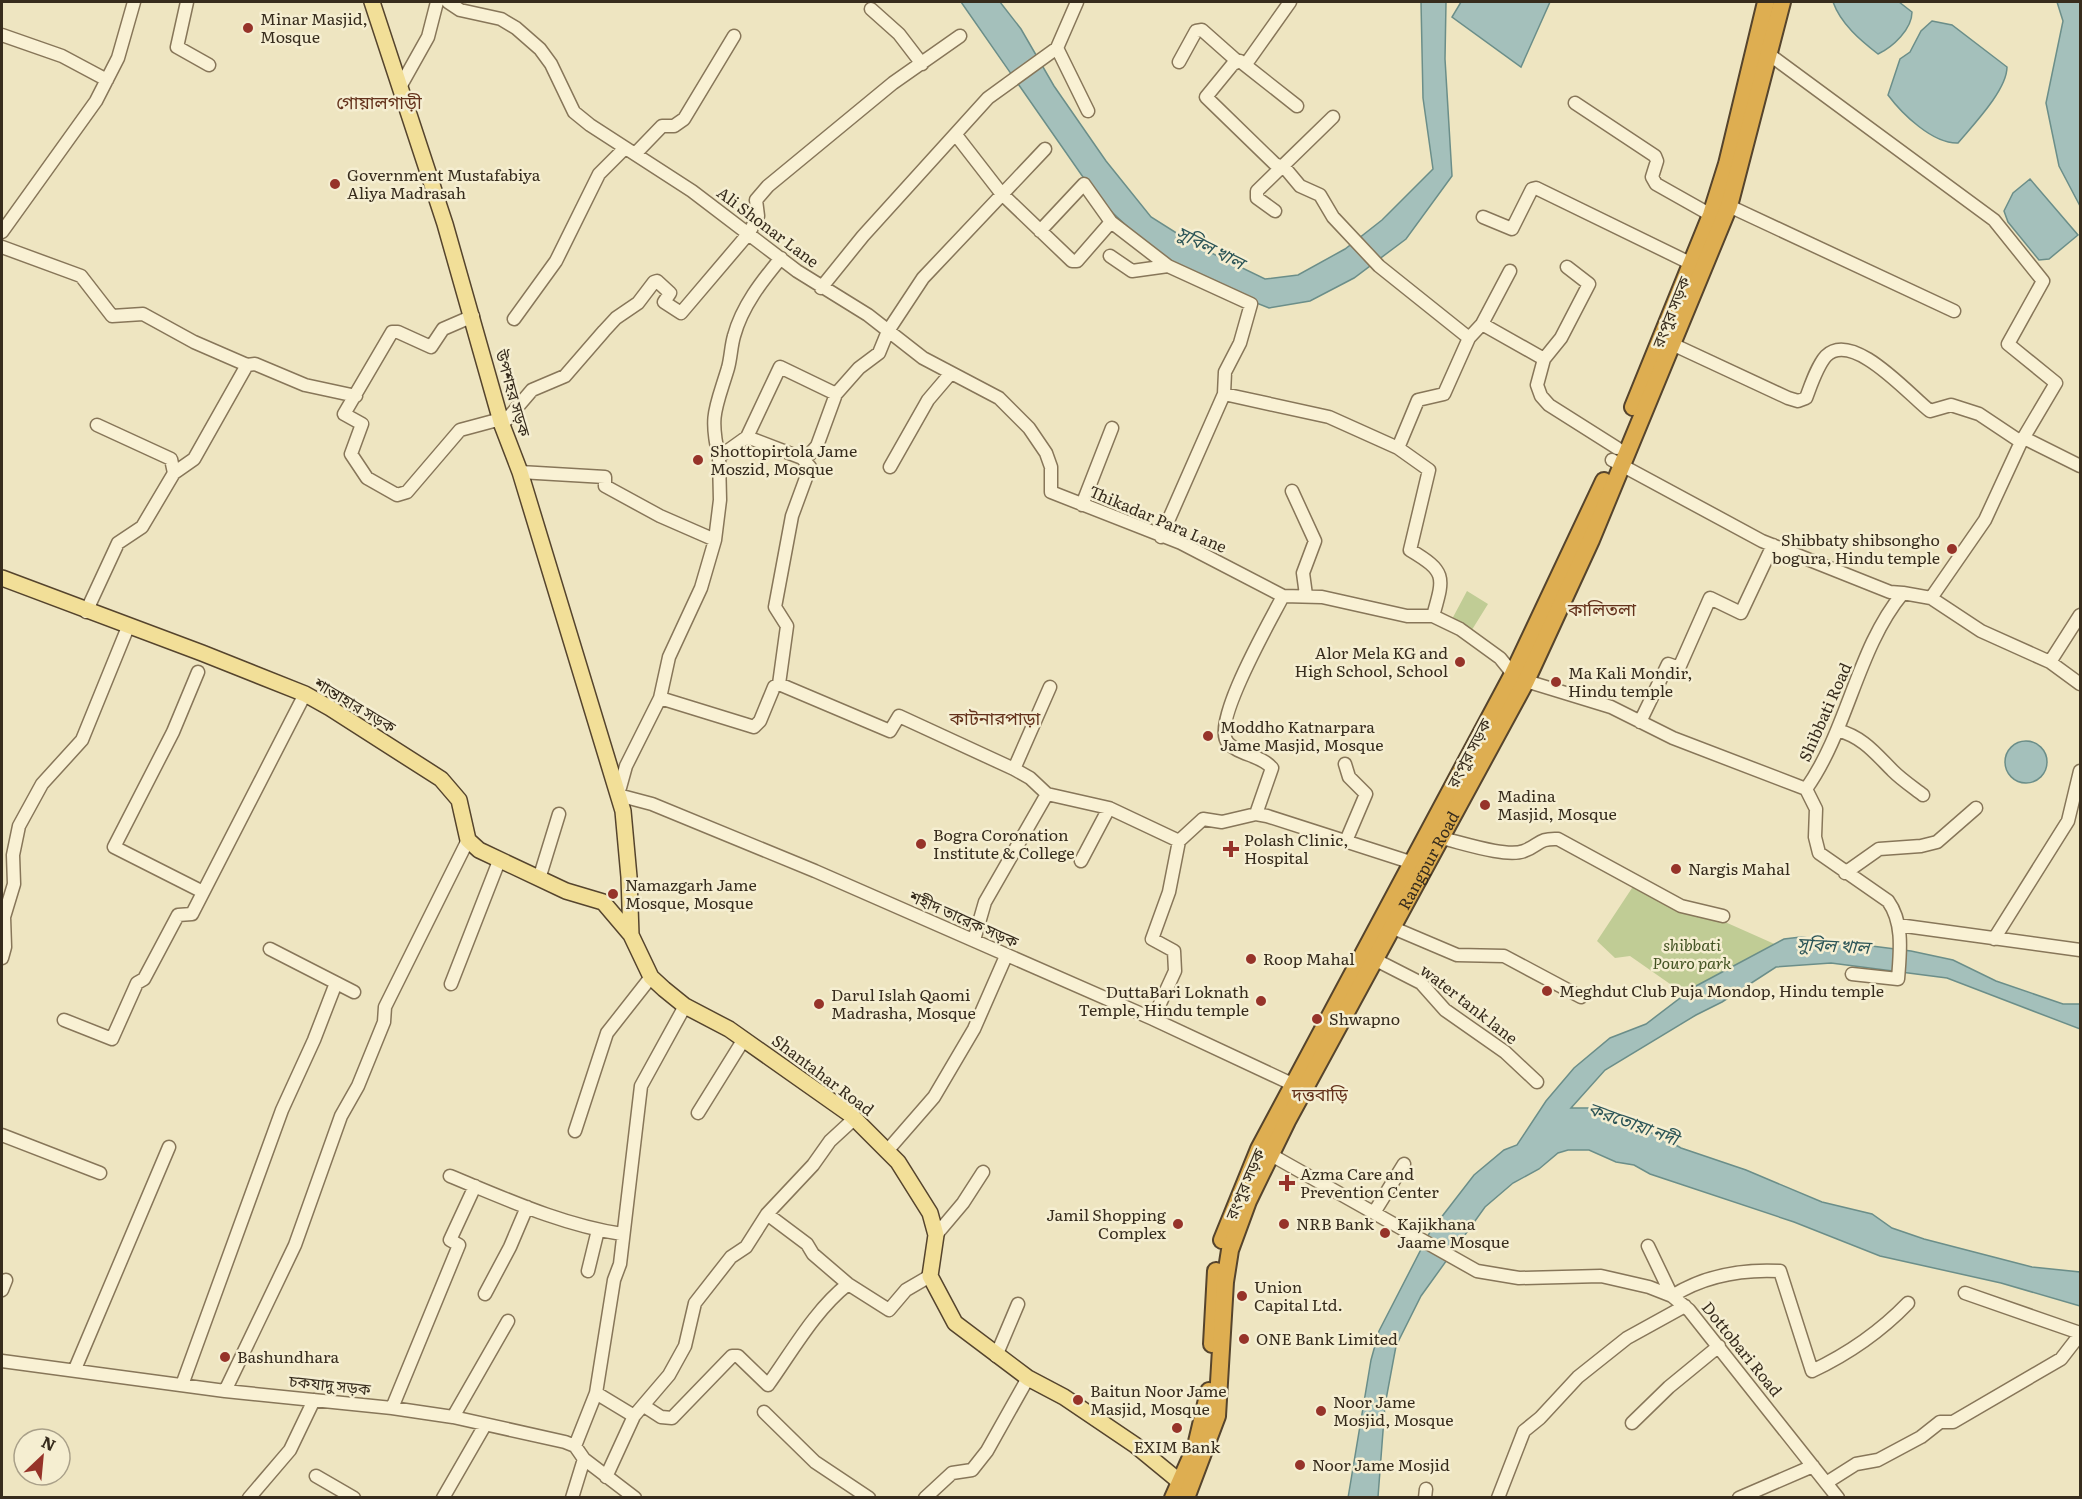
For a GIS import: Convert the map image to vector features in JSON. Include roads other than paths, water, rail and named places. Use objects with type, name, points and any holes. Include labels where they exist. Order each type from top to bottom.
[{"type":"highway","name":"রংপুর সড়ক","points":[[1617,458],[1690,263],[1711,215],[1727,164],[1767,2]]},
{"type":"highway","name":"রংপুর সড়ক","points":[[1184,1492],[1208,1404],[1212,1299],[1219,1251],[1230,1215],[1298,1087],[1410,862],[1519,677],[1573,550],[1672,344],[1730,206],[1782,2]]},
{"type":"highway","name":"Rangpur Road","points":[[1298,1087],[1441,838],[1519,677]]},
{"type":"main road","name":"উপশহর সড়ক","points":[[372,2],[473,316],[502,422],[520,472],[623,811],[631,935]]},
{"type":"main road","name":"শান্তাহার সড়ক","points":[[2,578],[305,694],[441,779],[459,800],[468,840]]},
{"type":"main road","points":[[468,840],[499,861],[566,891],[603,902],[622,904],[629,894]]},
{"type":"main road","points":[[603,902],[631,935]]},
{"type":"main road","name":"Shantahar Road","points":[[631,935],[651,977],[685,1006],[744,1039],[855,1118],[898,1162],[930,1213],[936,1235],[930,1276]]},
{"type":"main road","points":[[930,1276],[955,1323],[1028,1378],[1064,1397],[1135,1444],[1184,1492]]},
{"type":"street","points":[[2,232],[96,100],[118,58],[134,2]]},
{"type":"street","points":[[187,2],[177,47],[208,65]]},
{"type":"street","points":[[400,87],[428,37],[437,2]]},
{"type":"street","name":"Ali Shonar Lane","points":[[448,2],[460,10],[501,19],[516,28],[540,48],[551,63],[574,112],[609,140],[692,191],[821,288],[888,331],[923,358],[999,398],[1029,428],[1046,453],[1051,467],[1051,492]]},
{"type":"street","points":[[821,288],[863,236],[988,98],[1057,48],[1077,2]]},
{"type":"street","points":[[1290,2],[1241,62],[1207,95],[1207,99],[1300,186],[1320,195],[1333,217],[1379,266],[1469,338]]},
{"type":"street","points":[[871,9],[899,34],[922,64]]},
{"type":"street","points":[[1179,62],[1196,31],[1202,30],[1297,106]]},
{"type":"street","points":[[2,35],[82,64],[107,80]]},
{"type":"street","points":[[514,319],[555,261],[600,174],[662,126],[674,126],[684,119],[734,36]]},
{"type":"street","points":[[473,316],[443,329],[431,347],[398,332],[392,332],[344,414],[362,424],[351,454],[368,478],[397,495],[407,492],[460,430],[502,422],[532,390],[565,376],[616,318],[638,303],[654,282],[657,281],[670,294],[664,302],[681,313],[748,233],[758,216],[756,200],[768,186],[893,83],[960,36]]},
{"type":"street","points":[[1057,48],[1088,111]]},
{"type":"street","points":[[1770,55],[1994,220],[2043,281],[2007,344],[2056,383],[2023,440],[1985,520],[1931,598]]},
{"type":"street","points":[[1575,103],[1655,156],[1657,161],[1652,177],[1656,184],[1711,215]]},
{"type":"street","points":[[1275,211],[1256,195],[1281,166],[1333,117]]},
{"type":"street","points":[[956,135],[1001,193],[1072,261],[1077,261],[1111,222]]},
{"type":"street","points":[[802,458],[810,454],[817,446],[836,394],[859,369],[879,353],[888,331],[923,278],[1045,149]]},
{"type":"street","points":[[1040,231],[1084,184],[1111,222],[1168,266],[1251,304],[1240,344],[1226,372],[1224,394],[1161,537]]},
{"type":"street","points":[[1483,217],[1512,229],[1532,189],[1536,188],[1690,263]]},
{"type":"street","points":[[1730,206],[1954,311]]},
{"type":"street","points":[[2,247],[81,276],[112,316],[143,314],[194,342],[247,365],[255,364],[305,385],[356,396]]},
{"type":"street","points":[[1110,256],[1132,271],[1168,266]]},
{"type":"street","points":[[618,795],[626,766],[660,698],[669,657],[701,588],[715,540],[720,500],[719,457],[713,428],[717,398],[728,367],[734,335],[749,300],[782,258]]},
{"type":"street","points":[[1567,267],[1589,284],[1561,338],[1544,359],[1537,385],[1541,396],[1550,405],[1617,458],[1773,545],[1890,592],[1903,592],[1931,598],[1981,631],[2050,662],[2080,684]]},
{"type":"street","points":[[1398,448],[1418,400],[1444,394],[1469,338],[1482,324],[1510,271]]},
{"type":"street","points":[[1482,324],[1544,359]]},
{"type":"street","points":[[1672,344],[1788,399],[1798,401],[1806,398],[1825,357],[1832,351],[1867,357],[1881,366],[1930,411],[1951,405],[1979,414],[2023,440],[2080,466]]},
{"type":"street","points":[[86,612],[118,543],[142,527],[174,473],[194,459],[247,365]]},
{"type":"street","points":[[719,457],[747,437],[780,368],[836,394]]},
{"type":"street","points":[[890,467],[928,400],[951,373]]},
{"type":"street","points":[[1224,394],[1310,411],[1398,448],[1429,470],[1410,550],[1432,563],[1440,573],[1442,583],[1432,616]]},
{"type":"street","points":[[97,425],[171,459],[174,473]]},
{"type":"street","points":[[1082,505],[1112,428]]},
{"type":"street","points":[[747,437],[802,458],[810,467],[792,516],[775,607],[787,626],[779,684]]},
{"type":"street","points":[[520,472],[605,477],[605,486],[660,516],[715,540]]},
{"type":"street","points":[[1292,491],[1301,516],[1315,541],[1303,573],[1306,596]]},
{"type":"street","name":"Thikadar Para Lane","points":[[1051,492],[1190,548],[1283,596],[1306,596],[1362,604],[1407,616],[1432,616],[1460,630],[1500,658],[1519,677]]},
{"type":"street","points":[[1640,722],[1668,664],[1678,668],[1710,598],[1741,613],[1773,545]]},
{"type":"street","name":"Shibbati Road","points":[[1806,789],[1829,752],[1872,648],[1903,592]]},
{"type":"street","points":[[1256,814],[1272,768],[1229,743],[1225,735],[1229,704],[1283,596]]},
{"type":"street","points":[[2050,662],[2080,615]]},
{"type":"street","points":[[2,958],[5,947],[4,916],[14,884],[13,855],[19,825],[42,784],[82,740],[128,627]]},
{"type":"street","points":[[198,672],[173,732],[114,847],[203,892]]},
{"type":"street","points":[[1519,677],[1611,707],[1739,765],[1806,789],[1816,809],[1815,837],[1819,853],[1888,902],[1895,911],[1900,947],[1898,978],[1852,974]]},
{"type":"street","points":[[660,698],[754,727],[760,721],[774,687],[779,684]]},
{"type":"street","points":[[779,684],[890,731],[899,716],[1014,769],[1030,778],[1047,794],[1109,808],[1179,841]]},
{"type":"street","points":[[1014,769],[1050,687]]},
{"type":"street","points":[[64,1020],[111,1039],[137,983],[144,979],[178,915],[192,914],[305,694]]},
{"type":"street","points":[[1837,730],[1851,734],[1874,749],[1893,771],[1923,795]]},
{"type":"street","points":[[1345,765],[1349,777],[1366,794],[1346,841]]},
{"type":"street","points":[[1995,939],[2068,822],[2080,771]]},
{"type":"street","points":[[974,940],[986,902],[1047,794]]},
{"type":"street","name":"শহীদ তারেক সড়ক","points":[[618,795],[652,804],[974,940],[1153,1019],[1298,1087]]},
{"type":"street","points":[[1082,861],[1109,808]]},
{"type":"street","points":[[1845,873],[1879,849],[1921,846],[1937,842],[1976,808]]},
{"type":"street","points":[[539,879],[559,814]]},
{"type":"street","points":[[1153,1019],[1175,971],[1174,951],[1152,939],[1169,892],[1179,841],[1203,819],[1222,822],[1256,814],[1410,862]]},
{"type":"street","points":[[1441,838],[1504,852],[1523,852],[1544,838],[1558,839],[1681,906],[1723,916]]},
{"type":"street","points":[[225,1392],[295,1245],[338,1125],[358,1086],[384,1022],[385,1007],[468,840]]},
{"type":"street","points":[[451,984],[499,861]]},
{"type":"street","points":[[1898,925],[2080,950]]},
{"type":"street","points":[[1391,927],[1457,955],[1504,956],[1581,997]]},
{"type":"street","points":[[270,949],[354,992]]},
{"type":"street","points":[[887,1151],[934,1097],[974,1029],[1006,956]]},
{"type":"street","name":"water tank lane","points":[[1374,958],[1421,983],[1445,1010],[1504,1052],[1537,1082]]},
{"type":"street","points":[[575,1131],[607,1033],[651,977]]},
{"type":"street","points":[[182,1385],[282,1110],[314,1040],[336,983]]},
{"type":"street","points":[[635,1497],[584,1459],[574,1446],[596,1393],[614,1280],[620,1264],[641,1086],[685,1006]]},
{"type":"street","points":[[698,1113],[744,1039]]},
{"type":"street","points":[[606,1477],[634,1416],[669,1375],[685,1346],[695,1303],[731,1257],[746,1246],[767,1214],[813,1165],[830,1141],[855,1118]]},
{"type":"street","points":[[2,1135],[100,1173]]},
{"type":"street","points":[[75,1369],[169,1147]]},
{"type":"street","points":[[1265,1151],[1375,1211],[1404,1164]]},
{"type":"street","points":[[936,1235],[963,1203],[983,1172]]},
{"type":"street","points":[[450,1176],[526,1207],[598,1230],[622,1234]]},
{"type":"street","points":[[393,1408],[459,1245],[450,1240],[475,1186]]},
{"type":"street","points":[[485,1294],[510,1247],[526,1207]]},
{"type":"street","name":"Dottobari Road","points":[[1375,1211],[1477,1271],[1519,1278],[1601,1276],[1649,1287],[1672,1296],[1685,1306],[1719,1346],[1838,1497]]},
{"type":"street","points":[[767,1214],[807,1244],[813,1254],[848,1284],[889,1310],[906,1290],[930,1276]]},
{"type":"street","points":[[588,1271],[598,1230]]},
{"type":"street","points":[[1648,1246],[1672,1296],[1688,1286],[1748,1270],[1780,1271],[1812,1371],[1840,1358],[1890,1322],[1908,1303]]},
{"type":"street","points":[[644,1407],[661,1417],[672,1418],[732,1356],[738,1356],[768,1385],[818,1314],[848,1284]]},
{"type":"street","points":[[1826,1483],[1856,1464],[1878,1460],[1921,1437],[1940,1422],[1953,1422],[2030,1379],[2061,1359],[2078,1337],[2077,1332],[1965,1293]]},
{"type":"street","points":[[996,1356],[1018,1304]]},
{"type":"street","points":[[1498,1497],[1524,1431],[1540,1418],[1578,1377],[1627,1338],[1685,1306]]},
{"type":"street","points":[[453,1417],[508,1321]]},
{"type":"street","points":[[1632,1423],[1669,1387],[1719,1346]]},
{"type":"street","name":"চকযাদু সড়ক","points":[[2,1361],[75,1369],[225,1392],[393,1408],[453,1417],[574,1446]]},
{"type":"street","points":[[926,1497],[952,1473],[972,1470],[987,1450],[1028,1378]]},
{"type":"street","points":[[596,1393],[634,1416]]},
{"type":"street","points":[[249,1497],[290,1450],[314,1400]]},
{"type":"street","points":[[764,1412],[815,1461],[869,1497]]},
{"type":"street","points":[[443,1497],[485,1425]]},
{"type":"street","points":[[572,1497],[584,1459]]},
{"type":"street","points":[[1739,1497],[1813,1467]]},
{"type":"street","points":[[316,1476],[354,1497]]},
{"type":"water","points":[[961,2],[1000,2],[1021,29],[1054,86],[1106,161],[1151,217],[1197,246],[1265,279],[1298,275],[1345,249],[1382,220],[1433,169],[1423,98],[1421,2],[1446,2],[1445,59],[1452,176],[1406,239],[1354,278],[1310,301],[1269,308],[1204,282],[1148,246],[1099,200]]},
{"type":"water","points":[[1461,2],[1550,2],[1521,67],[1452,17]]},
{"type":"water","points":[[1833,2],[1899,2],[1912,12],[1909,25],[1901,37],[1878,54],[1846,24]]},
{"type":"water","points":[[2057,2],[2080,2],[2080,206],[2059,166],[2046,103],[2063,21]]},
{"type":"water","points":[[1932,21],[1952,25],[2007,67],[2006,76],[1995,96],[1958,143],[1938,139],[1929,133],[1901,111],[1888,95],[1900,59],[1910,52],[1921,31]]},
{"type":"water","points":[[2030,179],[2078,235],[2049,259],[2039,260],[2008,222],[2004,211],[2013,193]]},
{"type":"water","points":[[2026,741],[2041,747],[2047,762],[2041,777],[2026,783],[2011,777],[2005,762],[2011,747]]},
{"type":"water","name":"সুবিল খাল","points":[[1801,937],[1911,951],[1953,960],[1996,981],[2063,1004],[2080,1004],[2080,1029],[1947,978],[1831,963],[1776,967],[1722,1002],[1696,1015],[1605,1070],[1571,1108],[1600,1108],[1616,1120],[1660,1136],[1681,1148],[1746,1170],[1822,1202],[1872,1214],[1892,1228],[1924,1239],[2032,1267],[2080,1272],[2080,1306],[2001,1283],[1880,1256],[1794,1222],[1650,1174],[1634,1165],[1616,1162],[1589,1150],[1568,1150],[1558,1153],[1539,1169],[1513,1183],[1485,1207],[1421,1296],[1396,1346],[1385,1405],[1378,1497],[1348,1498],[1371,1360],[1379,1331],[1430,1232],[1474,1175],[1504,1150],[1517,1145],[1546,1101],[1574,1068],[1610,1038],[1646,1024],[1696,986],[1784,939]]},
{"type":"place","name":"Minar Masjid, Mosque","points":[[248,28]]},
{"type":"place","name":"Government Mustafabiya Aliya Madrasah","points":[[335,184]]},
{"type":"place","name":"Shottopirtola Jame Moszid, Mosque","points":[[698,460]]},
{"type":"place","name":"Shibbaty shibsongho bogura, Hindu temple","points":[[1952,549]]},
{"type":"place","name":"Alor Mela KG and High School, School","points":[[1460,662]]},
{"type":"place","name":"Ma Kali Mondir, Hindu temple","points":[[1556,682]]},
{"type":"place","name":"Moddho Katnarpara Jame Masjid, Mosque","points":[[1208,736]]},
{"type":"place","name":"Madina Masjid, Mosque","points":[[1485,805]]},
{"type":"place","name":"Bogra Coronation Institute & College","points":[[921,844]]},
{"type":"place","name":"Polash Clinic, Hospital","points":[[1231,849]]},
{"type":"place","name":"Nargis Mahal","points":[[1676,869]]},
{"type":"place","name":"Namazgarh Jame Mosque, Mosque","points":[[613,894]]},
{"type":"place","name":"Roop Mahal","points":[[1251,959]]},
{"type":"place","name":"Meghdut Club Puja Mondop, Hindu temple","points":[[1547,991]]},
{"type":"place","name":"DuttaBari Loknath Temple, Hindu temple","points":[[1261,1001]]},
{"type":"place","name":"Darul Islah Qaomi Madrasha, Mosque","points":[[819,1004]]},
{"type":"place","name":"Shwapno","points":[[1317,1019]]},
{"type":"place","name":"Azma Care and Prevention Center","points":[[1287,1183]]},
{"type":"place","name":"Jamil Shopping Complex","points":[[1178,1224]]},
{"type":"place","name":"NRB Bank","points":[[1284,1224]]},
{"type":"place","name":"Kajikhana Jaame Mosque","points":[[1385,1233]]},
{"type":"place","name":"Union Capital Ltd.","points":[[1242,1296]]},
{"type":"place","name":"ONE Bank Limited","points":[[1244,1339]]},
{"type":"place","name":"Bashundhara","points":[[225,1357]]},
{"type":"place","name":"Baitun Noor Jame Masjid, Mosque","points":[[1078,1400]]},
{"type":"place","name":"Noor Jame Mosjid, Mosque","points":[[1321,1411]]},
{"type":"place","name":"EXIM Bank","points":[[1177,1428]]},
{"type":"place","name":"Noor Jame Mosjid","points":[[1300,1465]]},
{"type":"district","name":"গোয়ালগাড়ী","points":[[379,103]]},
{"type":"district","name":"কালিতলা","points":[[1602,610]]},
{"type":"district","name":"কাটনারপাড়া","points":[[995,719]]},
{"type":"district","name":"দত্তবাড়ি","points":[[1320,1095]]},
{"type":"park label","name":"shibbati Pouro park","points":[[1692,954]]},
{"type":"water label","name":"করতোয়া নদী","points":[[1633,1124]]}]
